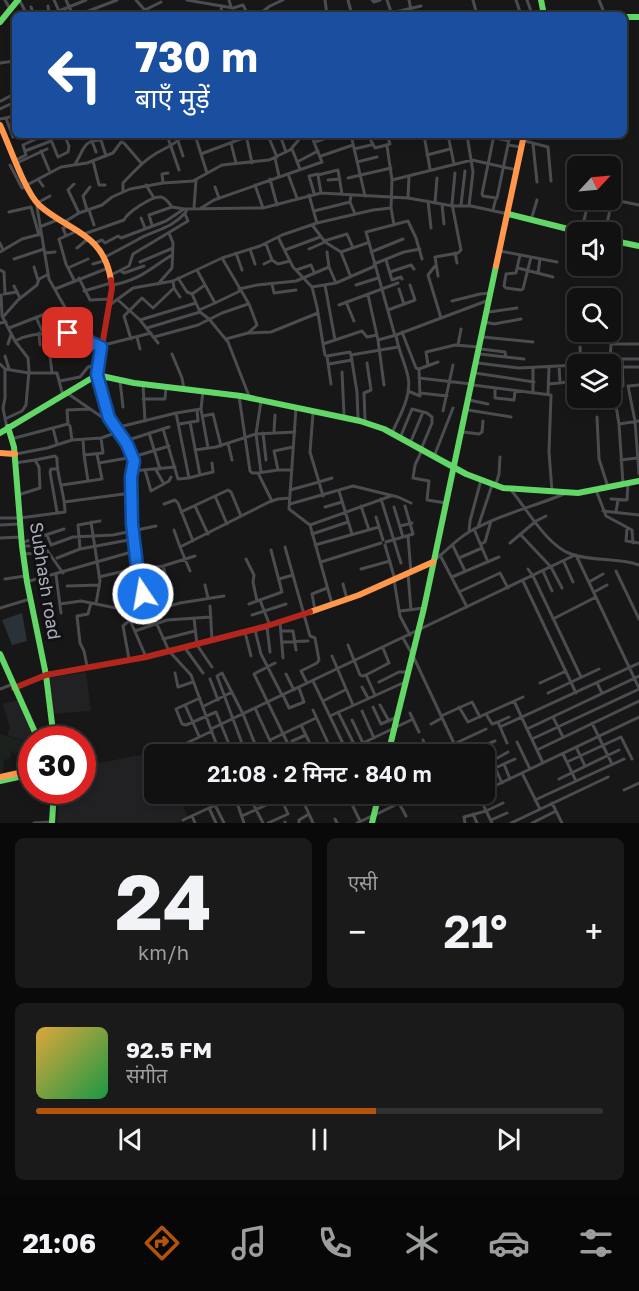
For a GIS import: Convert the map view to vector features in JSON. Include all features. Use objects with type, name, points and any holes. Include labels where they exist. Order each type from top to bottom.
[{"type":"main road","points":[[0,22],[19,0]]},
{"type":"main road","points":[[1,128],[10,138],[16,161],[38,204],[95,243],[109,271],[113,295],[99,346],[97,375]]},
{"type":"main road","points":[[509,214],[524,139]]},
{"type":"main road","points":[[454,466],[476,373],[489,300],[524,139]]},
{"type":"main road","points":[[509,214],[567,229]]},
{"type":"main road","points":[[621,242],[639,246]]},
{"type":"main road","points":[[395,728],[424,608],[501,251]]},
{"type":"main road","points":[[6,429],[97,375],[120,381],[239,396],[373,425],[494,484]]},
{"type":"main road","points":[[315,412],[361,419],[393,431],[400,437],[481,480],[508,488],[564,494],[639,481]]},
{"type":"main road","name":"Subhash road","points":[[6,429],[12,438],[22,554],[45,675],[50,726]]},
{"type":"main road","points":[[0,453],[14,454]]},
{"type":"main road","name":"Subhash road","points":[[16,474],[20,521]]},
{"type":"main road","points":[[15,686],[45,675],[146,657],[245,633],[347,599],[395,580],[434,561]]},
{"type":"main road","points":[[0,655],[32,726]]},
{"type":"main road","points":[[0,655],[32,726]]},
{"type":"main road","points":[[392,743],[407,672],[413,656]]},
{"type":"main road","points":[[0,779],[18,775]]},
{"type":"main road","points":[[53,823],[55,804]]},
{"type":"main road","points":[[373,823],[378,804]]},
{"type":"street","points":[[5,0],[10,9]]},
{"type":"street","points":[[54,0],[58,12],[86,0]]},
{"type":"street","points":[[66,0],[72,12]]},
{"type":"street","points":[[85,12],[117,0]]},
{"type":"street","points":[[136,0],[145,10],[161,2]]},
{"type":"street","points":[[187,0],[213,2],[231,8],[243,5],[246,12]]},
{"type":"street","points":[[229,0],[231,8]]},
{"type":"street","points":[[264,12],[282,0]]},
{"type":"street","points":[[372,0],[375,2],[380,0]]},
{"type":"street","points":[[409,0],[411,12]]},
{"type":"street","points":[[48,6],[49,12]]},
{"type":"street","points":[[220,12],[222,6]]},
{"type":"street","points":[[399,12],[421,6]]},
{"type":"street","points":[[31,8],[33,12]]},
{"type":"street","points":[[1,101],[12,95]]},
{"type":"street","points":[[0,108],[10,104],[7,98]]},
{"type":"street","points":[[0,119],[12,117]]},
{"type":"street","points":[[6,118],[10,138]]},
{"type":"street","points":[[16,161],[25,155],[23,145],[38,138]]},
{"type":"street","points":[[49,138],[58,157],[68,152],[69,146],[66,139],[69,138]]},
{"type":"street","points":[[168,138],[179,170]]},
{"type":"street","points":[[178,138],[183,156]]},
{"type":"street","points":[[123,191],[123,183],[142,164],[154,154],[172,147],[182,138]]},
{"type":"street","points":[[196,138],[208,174]]},
{"type":"street","points":[[201,154],[242,138]]},
{"type":"street","points":[[246,138],[252,163]]},
{"type":"street","points":[[269,138],[276,157],[279,176]]},
{"type":"street","points":[[281,138],[286,152]]},
{"type":"street","points":[[42,226],[65,222],[79,213],[102,205],[123,191],[146,185],[196,180],[219,166],[252,163],[276,157],[292,149],[301,138]]},
{"type":"street","points":[[201,208],[219,198],[322,162],[313,138]]},
{"type":"street","points":[[315,142],[326,138]]},
{"type":"street","points":[[352,138],[365,196]]},
{"type":"street","points":[[369,138],[371,145]]},
{"type":"street","points":[[388,138],[390,143],[387,146],[392,180],[391,208],[394,225]]},
{"type":"street","points":[[424,138],[430,170]]},
{"type":"street","points":[[448,138],[454,164]]},
{"type":"street","points":[[468,138],[473,172],[469,206]]},
{"type":"street","points":[[494,138],[482,195],[496,198]]},
{"type":"street","points":[[498,138],[509,143],[524,139],[549,148],[551,181]]},
{"type":"street","points":[[493,211],[510,138]]},
{"type":"street","points":[[75,164],[84,145],[92,141],[100,140],[105,156]]},
{"type":"street","points":[[25,151],[51,141]]},
{"type":"street","points":[[92,141],[96,152]]},
{"type":"street","points":[[10,165],[22,188],[62,167],[93,161],[105,156],[115,151],[122,142],[142,164]]},
{"type":"street","points":[[231,143],[236,164]]},
{"type":"street","points":[[533,144],[537,182]]},
{"type":"street","points":[[321,156],[354,147],[387,146]]},
{"type":"street","points":[[16,161],[47,149]]},
{"type":"street","points":[[292,149],[300,169]]},
{"type":"street","points":[[427,155],[450,149]]},
{"type":"street","points":[[41,151],[49,170]]},
{"type":"street","points":[[297,162],[318,151]]},
{"type":"street","points":[[357,162],[377,157]]},
{"type":"street","points":[[392,180],[472,160],[517,170]]},
{"type":"street","points":[[93,161],[99,185],[105,185]]},
{"type":"street","points":[[348,178],[391,168]]},
{"type":"street","points":[[342,194],[338,170],[309,176],[315,224],[320,237],[341,252],[350,276]]},
{"type":"street","points":[[461,206],[465,171]]},
{"type":"street","points":[[163,183],[162,174],[168,173]]},
{"type":"street","points":[[438,276],[435,256],[461,250],[453,206],[455,173]]},
{"type":"street","points":[[288,174],[297,198]]},
{"type":"street","points":[[318,174],[321,193]]},
{"type":"street","points":[[408,198],[409,176]]},
{"type":"street","points":[[435,203],[436,178]]},
{"type":"street","points":[[38,179],[42,186]]},
{"type":"street","points":[[270,179],[277,205]]},
{"type":"street","points":[[328,180],[340,179]]},
{"type":"street","points":[[194,208],[196,180]]},
{"type":"street","points":[[74,183],[68,190],[79,213]]},
{"type":"street","points":[[146,185],[154,198]]},
{"type":"street","points":[[255,185],[263,208]]},
{"type":"street","points":[[90,187],[83,196],[94,225]]},
{"type":"street","points":[[215,187],[219,198]]},
{"type":"street","points":[[95,243],[102,240],[105,243],[118,236],[121,238],[194,208],[263,208],[321,193],[392,196],[453,206],[469,206],[509,214]]},
{"type":"street","points":[[351,195],[355,214]]},
{"type":"street","points":[[41,234],[38,204],[50,196]]},
{"type":"street","points":[[74,280],[59,240],[124,220],[128,213],[154,198],[164,198],[172,207]]},
{"type":"street","points":[[428,201],[431,228]]},
{"type":"street","points":[[531,220],[537,201]]},
{"type":"street","points":[[621,201],[639,205]]},
{"type":"street","points":[[314,211],[351,202]]},
{"type":"street","points":[[442,204],[444,224]]},
{"type":"street","points":[[9,212],[31,207],[41,234],[47,275],[77,331],[99,346],[151,333]]},
{"type":"street","points":[[152,225],[149,215],[172,207],[185,210]]},
{"type":"street","points":[[79,278],[91,301],[133,288],[173,281],[222,258],[266,244],[278,237],[315,224],[377,209],[391,208]]},
{"type":"street","points":[[121,271],[129,266],[133,254],[188,221],[185,210]]},
{"type":"street","points":[[93,264],[138,239],[168,228],[185,210]]},
{"type":"street","points":[[605,210],[610,211],[607,222]]},
{"type":"street","points":[[141,218],[145,228]]},
{"type":"street","points":[[393,431],[408,391],[408,376],[366,232],[408,221],[422,259]]},
{"type":"street","points":[[65,222],[63,228],[66,236]]},
{"type":"street","points":[[157,285],[172,268],[173,241],[169,233]]},
{"type":"street","points":[[0,243],[1,251],[22,239],[41,234]]},
{"type":"street","points":[[77,248],[84,234]]},
{"type":"street","points":[[309,249],[324,241],[347,234],[353,248]]},
{"type":"street","points":[[278,237],[296,270],[312,287],[331,384]]},
{"type":"street","points":[[285,250],[320,237]]},
{"type":"street","points":[[371,252],[403,239]]},
{"type":"street","points":[[341,252],[368,243]]},
{"type":"street","points":[[266,244],[272,260],[278,264],[290,261]]},
{"type":"street","points":[[140,262],[173,248]]},
{"type":"street","points":[[250,249],[255,264]]},
{"type":"street","points":[[312,287],[336,283],[404,252],[420,249]]},
{"type":"street","points":[[14,259],[45,251],[55,252]]},
{"type":"street","points":[[501,251],[557,262]]},
{"type":"street","points":[[327,252],[329,267],[336,283]]},
{"type":"street","points":[[237,253],[242,270]]},
{"type":"street","points":[[455,253],[457,263]]},
{"type":"street","points":[[113,295],[171,255]]},
{"type":"street","points":[[520,255],[516,273],[506,274],[504,287],[523,290],[531,257]]},
{"type":"street","points":[[222,258],[249,304],[256,325],[248,333]]},
{"type":"street","points":[[68,268],[88,259]]},
{"type":"street","points":[[538,273],[540,259]]},
{"type":"street","points":[[264,264],[272,260]]},
{"type":"street","points":[[386,260],[393,280],[400,277],[402,279]]},
{"type":"street","points":[[296,270],[311,265],[314,272]]},
{"type":"street","points":[[390,272],[411,265],[414,269]]},
{"type":"street","points":[[55,289],[79,278],[109,271],[124,273],[144,266]]},
{"type":"street","points":[[435,266],[428,275],[441,318]]},
{"type":"street","points":[[3,317],[20,298],[37,285],[38,280],[34,267]]},
{"type":"street","points":[[147,328],[199,311],[240,290],[302,278],[329,267]]},
{"type":"street","points":[[518,268],[554,277]]},
{"type":"street","points":[[197,269],[215,303]]},
{"type":"street","points":[[0,270],[5,276],[1,312],[15,341],[28,358],[29,374],[27,405],[22,411],[5,419]]},
{"type":"street","points":[[38,280],[47,275]]},
{"type":"street","points":[[178,278],[187,292],[192,294],[199,311],[226,339],[250,398]]},
{"type":"street","points":[[356,285],[378,278]]},
{"type":"street","points":[[173,281],[174,288],[180,297]]},
{"type":"street","points":[[339,305],[398,283]]},
{"type":"street","points":[[272,284],[274,293],[296,290]]},
{"type":"street","points":[[192,294],[205,285]]},
{"type":"street","points":[[326,285],[334,340]]},
{"type":"street","points":[[388,310],[415,299],[410,285]]},
{"type":"street","points":[[14,286],[20,298]]},
{"type":"street","points":[[131,339],[124,316],[129,310],[142,298],[153,308],[174,288]]},
{"type":"street","points":[[399,289],[405,305]]},
{"type":"street","points":[[84,291],[113,295],[140,320],[158,343]]},
{"type":"street","points":[[2,294],[17,292]]},
{"type":"street","points":[[323,344],[362,331],[367,337],[395,336],[489,300],[482,293],[452,301]]},
{"type":"street","points":[[368,295],[384,385]]},
{"type":"street","points":[[140,320],[196,303]]},
{"type":"street","points":[[346,303],[354,321]]},
{"type":"street","points":[[154,337],[198,325],[249,304]]},
{"type":"street","points":[[489,312],[517,308]]},
{"type":"street","points":[[226,339],[248,333],[271,332],[318,313]]},
{"type":"street","points":[[9,328],[45,314]]},
{"type":"street","points":[[87,315],[99,346]]},
{"type":"street","points":[[36,317],[41,333],[40,345]]},
{"type":"street","points":[[485,322],[494,324],[521,319]]},
{"type":"street","points":[[0,323],[6,322]]},
{"type":"street","points":[[458,345],[461,329]]},
{"type":"street","points":[[15,341],[30,334],[77,331]]},
{"type":"street","points":[[402,332],[418,369],[419,397],[408,391]]},
{"type":"street","points":[[8,344],[11,333]]},
{"type":"street","points":[[137,337],[140,349]]},
{"type":"street","points":[[483,337],[533,342]]},
{"type":"street","points":[[610,354],[610,345],[639,344]]},
{"type":"street","points":[[428,365],[425,352],[458,345],[505,352],[506,357],[524,359]]},
{"type":"street","points":[[351,355],[398,347]]},
{"type":"street","points":[[580,347],[580,354]]},
{"type":"street","points":[[327,356],[350,352],[361,419]]},
{"type":"street","points":[[172,354],[183,378],[184,389]]},
{"type":"street","points":[[5,356],[7,369],[3,408],[6,429]]},
{"type":"street","points":[[50,356],[52,373]]},
{"type":"street","points":[[639,359],[622,359],[623,386],[639,385]]},
{"type":"street","points":[[328,364],[352,360]]},
{"type":"street","points":[[418,369],[438,362]]},
{"type":"street","points":[[361,419],[364,393],[371,391],[367,363]]},
{"type":"street","points":[[478,363],[519,368],[567,366]]},
{"type":"street","points":[[0,364],[7,369],[29,374],[58,374],[64,394],[90,409],[115,428],[125,441],[133,458],[133,531],[142,591],[169,651],[188,671],[194,682],[216,744]]},
{"type":"street","points":[[60,381],[80,377],[88,367],[99,364]]},
{"type":"street","points":[[443,411],[453,365]]},
{"type":"street","points":[[559,366],[560,382]]},
{"type":"street","points":[[548,394],[549,367]]},
{"type":"street","points":[[622,367],[639,367]]},
{"type":"street","points":[[533,368],[533,393]]},
{"type":"street","points":[[342,372],[344,416]]},
{"type":"street","points":[[476,373],[534,382]]},
{"type":"street","points":[[97,375],[115,428]]},
{"type":"street","points":[[419,378],[450,381],[495,390],[548,394],[552,397],[549,452],[552,493]]},
{"type":"street","points":[[120,381],[123,407]]},
{"type":"street","points":[[549,384],[567,382]]},
{"type":"street","points":[[143,384],[145,421]]},
{"type":"street","points":[[628,386],[637,421],[639,474]]},
{"type":"street","points":[[143,399],[165,399],[166,387]]},
{"type":"street","points":[[495,390],[495,398],[500,399],[514,400],[515,392]]},
{"type":"street","points":[[179,424],[199,420],[203,391]]},
{"type":"street","points":[[420,393],[447,396]]},
{"type":"street","points":[[239,396],[250,471],[252,473],[292,470]]},
{"type":"street","points":[[469,400],[488,404]]},
{"type":"street","points":[[261,401],[256,434],[260,472],[272,501]]},
{"type":"street","points":[[296,408],[290,512],[299,515],[310,525],[332,604]]},
{"type":"street","points":[[435,454],[453,408]]},
{"type":"street","points":[[611,499],[628,499],[621,460],[616,408]]},
{"type":"street","points":[[72,440],[68,424],[68,409],[90,409]]},
{"type":"street","points":[[14,454],[55,446],[72,440],[101,438],[115,428],[199,409]]},
{"type":"street","points":[[199,409],[203,416],[208,448]]},
{"type":"street","points":[[400,437],[412,409],[431,415],[432,419],[415,465],[413,478],[429,481],[427,500],[446,503]]},
{"type":"street","points":[[468,410],[511,417]]},
{"type":"street","points":[[315,412],[310,452],[323,496]]},
{"type":"street","points":[[411,441],[423,412]]},
{"type":"street","points":[[176,413],[189,478]]},
{"type":"street","points":[[203,416],[213,414],[220,446]]},
{"type":"street","points":[[274,432],[275,415]]},
{"type":"street","points":[[597,417],[599,459],[608,487]]},
{"type":"street","points":[[463,432],[479,434],[482,432],[483,421]]},
{"type":"street","points":[[619,424],[637,421]]},
{"type":"street","points":[[190,422],[200,475]]},
{"type":"street","points":[[12,438],[68,424]]},
{"type":"street","points":[[53,427],[57,444]]},
{"type":"street","points":[[125,441],[169,427]]},
{"type":"street","points":[[164,429],[178,479],[213,472],[212,463]]},
{"type":"street","points":[[195,450],[220,446],[256,434],[295,432]]},
{"type":"street","points":[[149,433],[164,484]]},
{"type":"street","points":[[263,433],[266,460]]},
{"type":"street","points":[[84,455],[103,453],[101,438]]},
{"type":"street","points":[[83,439],[88,481]]},
{"type":"street","points":[[228,443],[232,460]]},
{"type":"street","points":[[99,463],[133,458],[169,446]]},
{"type":"street","points":[[278,471],[274,450],[293,447]]},
{"type":"street","points":[[62,485],[102,478],[97,454]]},
{"type":"street","points":[[0,525],[65,512],[62,485],[56,469],[56,457],[15,463]]},
{"type":"street","points":[[488,562],[476,528],[499,474],[500,457]]},
{"type":"street","points":[[621,460],[638,458]]},
{"type":"street","points":[[18,495],[40,488],[39,467],[35,460]]},
{"type":"street","points":[[132,471],[175,467]]},
{"type":"street","points":[[56,469],[50,472],[57,513]]},
{"type":"street","points":[[146,470],[150,491],[171,480],[171,477]]},
{"type":"street","points":[[291,490],[332,478]]},
{"type":"street","points":[[469,532],[471,514],[481,480]]},
{"type":"street","points":[[290,504],[356,487],[411,503]]},
{"type":"street","points":[[508,488],[559,548],[576,555],[622,559],[639,564]]},
{"type":"street","points":[[596,490],[603,511],[608,518],[632,530],[633,543]]},
{"type":"street","points":[[182,512],[230,491],[241,516]]},
{"type":"street","points":[[339,491],[352,534]]},
{"type":"street","points":[[64,502],[132,493]]},
{"type":"street","points":[[434,561],[476,528],[564,494]]},
{"type":"street","points":[[215,496],[227,524]]},
{"type":"street","points":[[310,525],[391,496]]},
{"type":"street","points":[[180,547],[272,501],[290,498]]},
{"type":"street","points":[[381,499],[401,563]]},
{"type":"street","points":[[616,512],[618,500]]},
{"type":"street","points":[[164,504],[177,501],[193,541]]},
{"type":"street","points":[[325,507],[342,502]]},
{"type":"street","points":[[195,506],[208,534]]},
{"type":"street","points":[[361,506],[369,530]]},
{"type":"street","points":[[321,562],[413,534],[412,523],[405,506]]},
{"type":"street","points":[[394,507],[405,536],[410,573],[411,610]]},
{"type":"street","points":[[603,511],[639,515]]},
{"type":"street","points":[[510,543],[536,521],[546,516]]},
{"type":"street","points":[[376,517],[395,580],[401,619],[410,635]]},
{"type":"street","points":[[0,518],[20,521]]},
{"type":"street","points":[[80,549],[78,525],[100,521]]},
{"type":"street","points":[[459,558],[485,542],[491,521]]},
{"type":"street","points":[[88,668],[81,646],[77,616],[88,614],[99,585],[91,522]]},
{"type":"street","points":[[312,534],[348,522]]},
{"type":"street","points":[[400,526],[412,523]]},
{"type":"street","points":[[46,535],[51,545],[79,537],[156,526]]},
{"type":"street","points":[[315,545],[379,527]]},
{"type":"street","points":[[21,542],[64,529]]},
{"type":"street","points":[[627,529],[625,540],[639,543]]},
{"type":"street","points":[[174,530],[190,572]]},
{"type":"street","points":[[520,534],[551,567],[562,588]]},
{"type":"street","points":[[0,538],[44,546],[63,573]]},
{"type":"street","points":[[57,558],[80,549],[134,539]]},
{"type":"street","points":[[453,545],[465,571]]},
{"type":"street","points":[[285,547],[303,614],[310,636],[315,638],[320,660],[301,671],[307,683]]},
{"type":"street","points":[[249,604],[282,592],[271,550]]},
{"type":"street","points":[[5,579],[25,574],[56,575],[135,551]]},
{"type":"street","points":[[22,554],[39,553]]},
{"type":"street","points":[[440,555],[467,607]]},
{"type":"street","points":[[184,744],[576,555]]},
{"type":"street","points":[[532,739],[639,688],[576,555]]},
{"type":"street","points":[[99,577],[163,566],[195,556]]},
{"type":"street","points":[[452,577],[499,557]]},
{"type":"street","points":[[246,559],[254,575],[253,582],[268,626],[270,652]]},
{"type":"street","points":[[361,569],[390,561]]},
{"type":"street","points":[[564,561],[573,582]]},
{"type":"street","points":[[163,566],[167,580]]},
{"type":"street","points":[[528,569],[581,677]]},
{"type":"street","points":[[543,571],[552,591]]},
{"type":"street","points":[[616,571],[639,619]]},
{"type":"street","points":[[459,592],[500,573],[508,588]]},
{"type":"street","points":[[589,582],[603,574]]},
{"type":"street","points":[[56,575],[61,613]]},
{"type":"street","points":[[279,579],[293,575]]},
{"type":"street","points":[[523,580],[576,693]]},
{"type":"street","points":[[343,584],[347,599]]},
{"type":"street","points":[[67,586],[99,585]]},
{"type":"street","points":[[205,585],[208,598]]},
{"type":"street","points":[[594,592],[607,585]]},
{"type":"street","points":[[315,610],[312,594],[327,588]]},
{"type":"street","points":[[60,604],[81,601],[116,608],[169,590]]},
{"type":"street","points":[[122,596],[142,591]]},
{"type":"street","points":[[129,660],[123,625],[134,616],[180,603],[224,596]]},
{"type":"street","points":[[545,626],[596,597]]},
{"type":"street","points":[[0,608],[29,599]]},
{"type":"street","points":[[252,615],[285,604]]},
{"type":"street","points":[[210,606],[212,641]]},
{"type":"street","points":[[400,611],[424,608]]},
{"type":"street","points":[[135,631],[156,623],[211,617]]},
{"type":"street","points":[[194,618],[197,645],[212,667]]},
{"type":"street","points":[[130,620],[146,657]]},
{"type":"street","points":[[280,622],[283,658]]},
{"type":"street","points":[[255,630],[266,666],[289,708],[304,700],[298,688]]},
{"type":"street","points":[[163,639],[195,631]]},
{"type":"street","points":[[281,631],[293,631],[296,650]]},
{"type":"street","points":[[245,633],[251,656]]},
{"type":"street","points":[[403,638],[454,744],[486,729]]},
{"type":"street","points":[[282,642],[308,640]]},
{"type":"street","points":[[348,645],[362,676],[388,663],[383,648]]},
{"type":"street","points":[[185,648],[202,673]]},
{"type":"street","points":[[332,656],[353,705]]},
{"type":"street","points":[[275,663],[254,674],[288,744]]},
{"type":"street","points":[[500,728],[639,663]]},
{"type":"street","points":[[548,693],[599,669]]},
{"type":"street","points":[[540,683],[566,671]]},
{"type":"street","points":[[379,682],[399,672],[407,672]]},
{"type":"street","points":[[176,673],[178,687],[194,682]]},
{"type":"street","points":[[242,744],[218,675],[223,673],[255,744]]},
{"type":"street","points":[[286,674],[294,690]]},
{"type":"street","points":[[366,675],[375,695]]},
{"type":"street","points":[[527,729],[639,676]]},
{"type":"street","points":[[210,679],[218,700]]},
{"type":"street","points":[[313,681],[343,744]]},
{"type":"street","points":[[330,716],[405,682]]},
{"type":"street","points":[[597,683],[602,693]]},
{"type":"street","points":[[0,689],[15,686]]},
{"type":"street","points":[[362,687],[368,698]]},
{"type":"street","points":[[323,701],[346,690]]},
{"type":"street","points":[[204,707],[232,692]]},
{"type":"street","points":[[459,707],[467,722],[523,697]]},
{"type":"street","points":[[200,698],[176,709],[182,724],[185,725],[216,712],[229,744]]},
{"type":"street","points":[[514,701],[543,763]]},
{"type":"street","points":[[537,750],[639,701]]},
{"type":"street","points":[[431,724],[472,702],[480,717]]},
{"type":"street","points":[[185,705],[199,736]]},
{"type":"street","points":[[380,705],[389,721]]},
{"type":"street","points":[[373,707],[381,724],[397,718]]},
{"type":"street","points":[[255,708],[272,744]]},
{"type":"street","points":[[313,710],[329,744]]},
{"type":"street","points":[[362,711],[374,738]]},
{"type":"street","points":[[338,712],[352,744]]},
{"type":"street","points":[[410,713],[419,732]]},
{"type":"street","points":[[486,714],[492,724],[509,717]]},
{"type":"street","points":[[553,717],[563,737]]},
{"type":"street","points":[[495,786],[638,717],[639,723]]},
{"type":"street","points":[[270,740],[316,718]]},
{"type":"street","points":[[365,742],[413,719]]},
{"type":"street","points":[[352,720],[368,752],[392,743]]},
{"type":"street","points":[[498,722],[507,743]]},
{"type":"street","points":[[592,723],[612,764]]},
{"type":"street","points":[[301,725],[310,744]]},
{"type":"street","points":[[292,741],[306,735]]},
{"type":"street","points":[[567,762],[621,737],[632,759]]},
{"type":"street","points":[[487,744],[495,741]]},
{"type":"street","points":[[517,742],[530,770]]},
{"type":"street","points":[[576,747],[585,766]]},
{"type":"street","points":[[559,779],[619,750]]},
{"type":"street","points":[[495,759],[508,752]]},
{"type":"street","points":[[563,754],[576,781]]},
{"type":"street","points":[[502,783],[495,768],[515,759]]},
{"type":"street","points":[[535,800],[624,759]]},
{"type":"street","points":[[504,764],[510,779]]},
{"type":"street","points":[[522,773],[540,809]]},
{"type":"street","points":[[510,823],[608,777]]},
{"type":"street","points":[[624,790],[639,783]]},
{"type":"street","points":[[351,804],[358,822],[400,803],[406,816]]},
{"type":"street","points":[[465,823],[463,818],[503,803]]},
{"type":"street","points":[[552,803],[562,823]]},
{"type":"street","points":[[183,820],[216,804]]},
{"type":"street","points":[[237,804],[243,823]]},
{"type":"street","points":[[253,804],[262,823]]},
{"type":"street","points":[[242,816],[268,804]]},
{"type":"street","points":[[268,823],[288,814],[283,804]]},
{"type":"street","points":[[304,804],[313,823]]},
{"type":"street","points":[[483,804],[491,822],[507,813]]},
{"type":"street","points":[[212,806],[216,823]]},
{"type":"street","points":[[212,806],[224,823]]},
{"type":"street","points":[[532,823],[556,811]]},
{"type":"street","points":[[299,823],[300,819],[309,814]]},
{"type":"street","points":[[473,814],[477,823]]},
{"type":"street","points":[[192,816],[195,823]]},
{"type":"street","points":[[34,823],[53,823]]},
{"type":"shaded area","points":[[22,613],[27,641],[12,645],[2,620]]},
{"type":"shaded area","points":[[86,672],[91,711],[53,714],[48,678]]},
{"type":"shaded area","points":[[18,700],[29,726],[18,726],[18,739],[7,735],[10,728],[3,704]]},
{"type":"shaded area","points":[[0,734],[18,739],[18,752],[14,754],[13,751],[10,752],[11,756],[4,760],[3,774],[0,775]]},
{"type":"shaded area","points":[[144,754],[144,804],[183,804],[187,817],[181,818],[181,822],[57,823],[59,804],[96,804],[96,764]]},
{"type":"traffic: fast","points":[[0,22],[18,0]]},
{"type":"traffic: fast","points":[[541,0],[543,12]]},
{"type":"traffic: fast","points":[[627,17],[639,17]]},
{"type":"traffic: fast","points":[[508,214],[567,229]]},
{"type":"traffic: fast","points":[[621,242],[639,246]]},
{"type":"traffic: fast","points":[[390,744],[424,608],[496,266]]},
{"type":"traffic: fast","points":[[0,433],[97,375],[134,383],[241,396],[360,421],[384,429],[466,474],[503,488],[578,493],[639,481]]},
{"type":"traffic: fast","points":[[8,427],[14,447],[27,582],[46,675],[52,726]]},
{"type":"traffic: fast","points":[[0,654],[32,726]]},
{"type":"traffic: fast","points":[[0,781],[18,777]]},
{"type":"traffic: fast","points":[[52,823],[53,804]]},
{"type":"traffic: fast","points":[[372,823],[377,804]]},
{"type":"traffic: slow","points":[[0,125],[34,199],[50,214],[93,242],[107,264],[111,280]]},
{"type":"traffic: slow","points":[[496,266],[523,138]]},
{"type":"traffic: slow","points":[[0,453],[15,454]]},
{"type":"traffic: slow","points":[[310,612],[359,595],[433,562]]},
{"type":"traffic: slow","points":[[0,777],[18,773]]},
{"type":"traffic: jam","points":[[97,375],[112,288],[111,280]]},
{"type":"traffic: jam","points":[[14,688],[46,675],[146,657],[267,626],[310,612]]},
{"type":"route","points":[[68,333],[77,331],[94,345],[101,347],[97,375],[109,418],[132,454],[134,461],[131,477],[132,524],[139,583],[143,594]]}]
